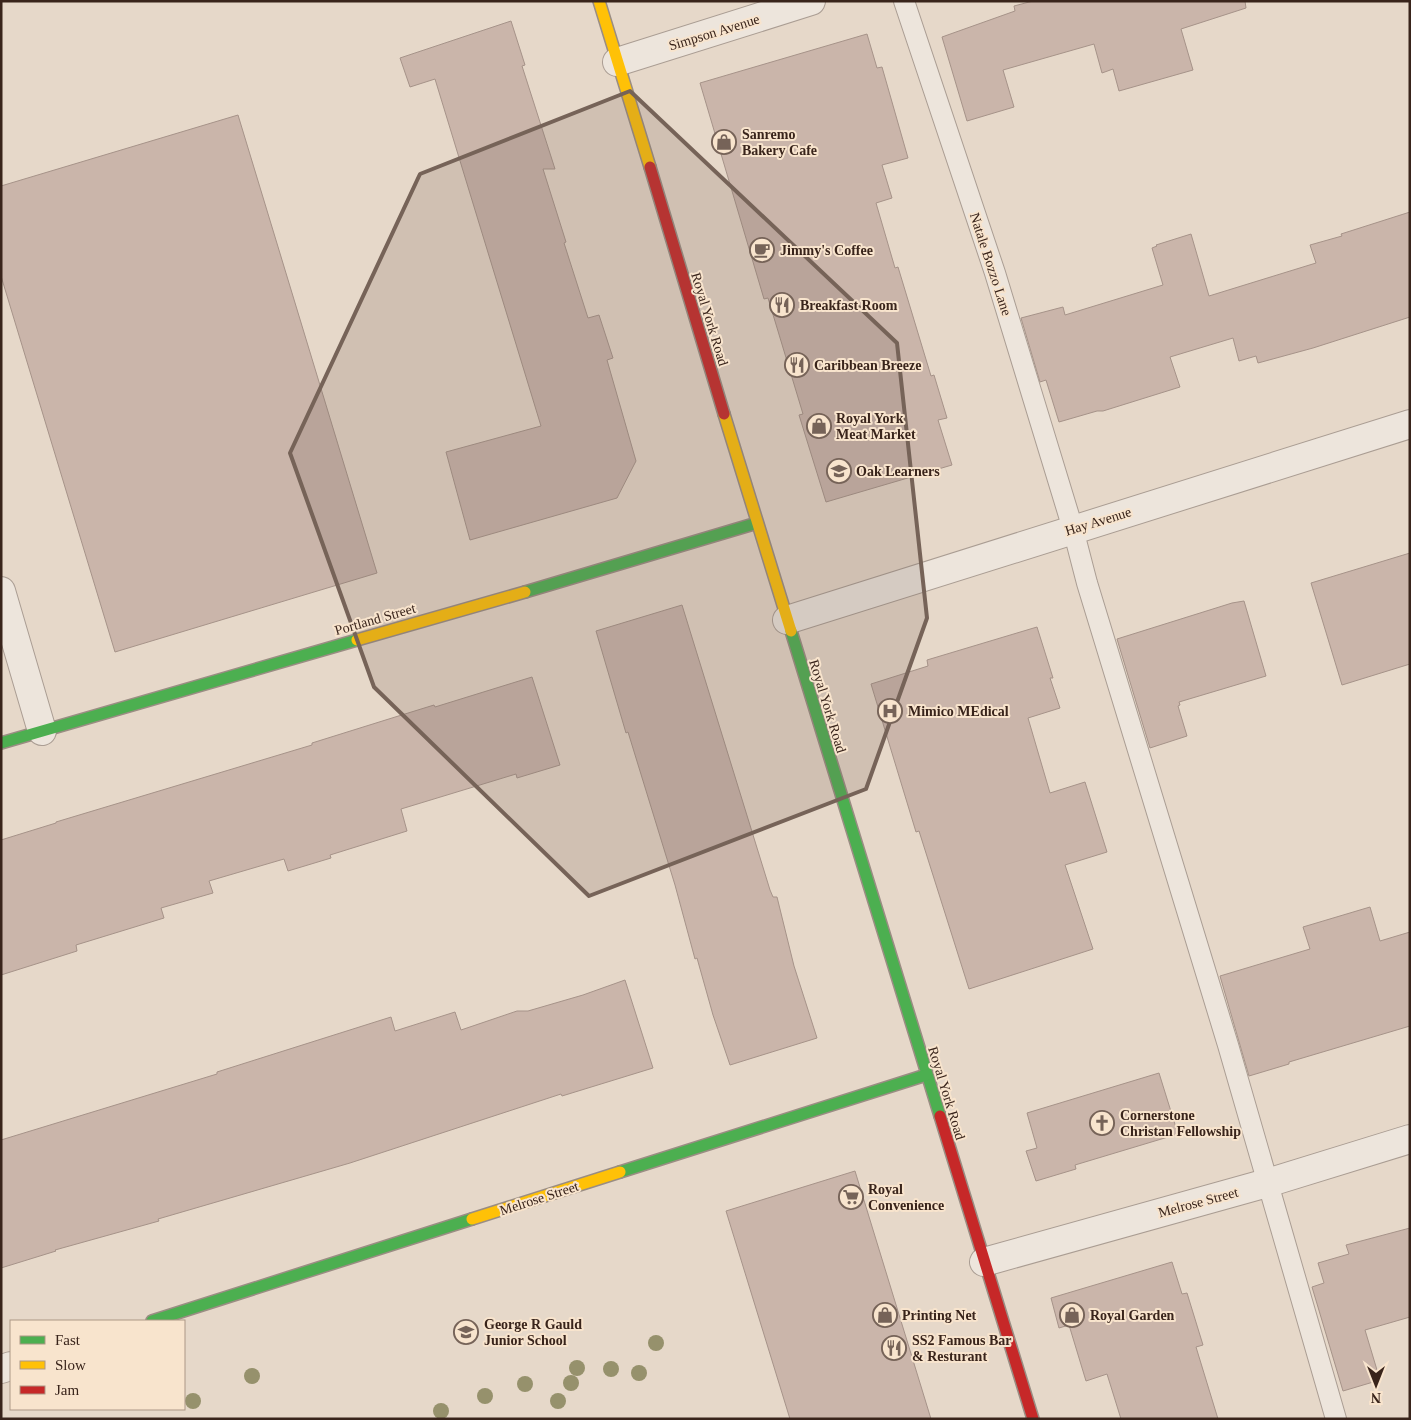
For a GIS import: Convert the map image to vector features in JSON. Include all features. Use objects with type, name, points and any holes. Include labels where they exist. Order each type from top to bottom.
[{"type":"street","name":"Royal York Road","points":[[599,1],[786,620],[1032,1419]]},
{"type":"street","name":"Simpson Avenue","points":[[617,62],[811,1]]},
{"type":"street","name":"Hay Avenue","points":[[786,620],[842,604],[1410,424]]},
{"type":"street","name":"Portland Street","points":[[1,743],[757,523]]},
{"type":"street","points":[[1,591],[42,731]]},
{"type":"street","name":"Melrose Street","points":[[155,1320],[926,1075]]},
{"type":"street","name":"Melrose Street","points":[[984,1262],[1267,1183],[1410,1139]]},
{"type":"lane","name":"Natale Bozzo Lane","points":[[904,1],[992,264],[1074,529],[1087,583],[1228,1045],[1336,1419]]},
{"type":"highlighted area","points":[[630,91],[897,343],[927,618],[866,789],[589,896],[374,687],[290,453],[420,174]]},
{"type":"building","points":[[1033,1],[1245,1],[1246,8],[1181,29],[1193,70],[1119,91],[1113,69],[1102,73],[1094,44],[1003,70],[1014,107],[967,121],[942,37],[1015,11],[1014,6]]},
{"type":"building","points":[[511,21],[525,65],[522,66],[555,169],[543,169],[566,242],[564,243],[588,318],[599,315],[613,358],[607,360],[636,461],[617,498],[470,540],[446,452],[541,426],[435,79],[410,87],[400,58]]},
{"type":"building","points":[[867,34],[877,68],[882,67],[908,158],[882,165],[892,198],[876,203],[895,268],[898,267],[931,376],[934,375],[947,418],[938,420],[952,465],[826,502],[799,415],[803,414],[768,298],[764,299],[700,83]]},
{"type":"building","points":[[238,115],[377,573],[115,652],[1,276],[1,186]]},
{"type":"building","points":[[1410,212],[1410,317],[1313,348],[1258,363],[1256,356],[1239,361],[1233,338],[1170,357],[1180,387],[1103,411],[1059,422],[1046,380],[1040,382],[1021,318],[1063,307],[1065,315],[1163,285],[1152,248],[1191,234],[1209,296],[1316,263],[1310,245]]},
{"type":"building","points":[[1410,553],[1410,664],[1342,685],[1311,583]]},
{"type":"building","points":[[1244,601],[1266,676],[1179,702],[1180,705],[1178,706],[1187,736],[1150,748],[1117,639],[1232,603]]},
{"type":"building","points":[[682,605],[770,890],[773,897],[777,897],[794,966],[817,1038],[730,1065],[713,1015],[697,958],[695,959],[675,885],[628,732],[626,733],[596,631]]},
{"type":"building","points":[[1037,627],[1060,708],[1028,718],[1050,793],[1085,782],[1107,852],[1065,865],[1093,949],[969,989],[919,831],[916,832],[871,684],[928,666],[927,660]]},
{"type":"building","points":[[532,677],[560,765],[517,778],[516,774],[401,809],[407,831],[330,855],[331,858],[288,871],[284,859],[209,881],[213,893],[161,908],[164,918],[76,945],[77,951],[1,975],[1,840],[312,745],[312,743],[434,705],[435,707]]},
{"type":"building","points":[[1370,907],[1380,941],[1410,932],[1410,1026],[1289,1062],[1289,1064],[1249,1076],[1220,976],[1310,949],[1303,927]]},
{"type":"building","points":[[625,980],[653,1068],[562,1096],[561,1094],[350,1163],[158,1219],[159,1221],[55,1250],[1,1268],[1,1140],[217,1074],[217,1072],[391,1017],[395,1031],[455,1012],[461,1030],[517,1011],[528,1011],[583,995]]},
{"type":"building","name":"Cornerstone Christan Fellowship","points":[[1159,1073],[1178,1134],[1075,1165],[1076,1169],[1036,1181],[1026,1151],[1037,1148],[1027,1113]]},
{"type":"building","points":[[855,1171],[931,1419],[790,1419],[726,1211]]},
{"type":"building","points":[[1410,1228],[1410,1317],[1365,1330],[1380,1380],[1343,1391],[1312,1287],[1324,1283],[1318,1263],[1349,1254],[1346,1245]]},
{"type":"building","points":[[1172,1262],[1182,1294],[1187,1293],[1203,1345],[1196,1347],[1218,1419],[1121,1419],[1107,1374],[1086,1381],[1069,1325],[1059,1328],[1051,1298]]},
{"type":"traffic: fast","points":[[525,592],[757,523]]},
{"type":"traffic: fast","points":[[791,631],[940,1116]]},
{"type":"traffic: fast","points":[[1,743],[357,640]]},
{"type":"traffic: fast","points":[[620,1172],[926,1075]]},
{"type":"traffic: fast","points":[[155,1320],[472,1219]]},
{"type":"traffic: slow","points":[[599,1],[650,167]]},
{"type":"traffic: slow","points":[[724,414],[791,631]]},
{"type":"traffic: slow","points":[[357,640],[525,592]]},
{"type":"traffic: slow","points":[[472,1219],[620,1172]]},
{"type":"traffic: jam","points":[[650,167],[724,414]]},
{"type":"traffic: jam","points":[[940,1116],[1033,1419]]},
{"type":"place","name":"Sanremo Bakery Cafe","points":[[724,142]]},
{"type":"place","name":"Jimmy's Coffee","points":[[762,250]]},
{"type":"place","name":"Breakfast Room","points":[[782,305]]},
{"type":"place","name":"Caribbean Breeze","points":[[797,365]]},
{"type":"place","name":"Royal York Meat Market","points":[[819,426]]},
{"type":"place","name":"Oak Learners","points":[[839,471]]},
{"type":"place","name":"Mimico MEdical","points":[[890,711]]},
{"type":"place","name":"Cornerstone Christan Fellowship","points":[[1102,1123]]},
{"type":"place","name":"Royal Convenience","points":[[851,1197]]},
{"type":"place","name":"Printing Net","points":[[885,1315]]},
{"type":"place","name":"Royal Garden","points":[[1072,1315]]},
{"type":"place","name":"George R Gauld Junior School","points":[[466,1332]]},
{"type":"place","name":"SS2 Famous Bar & Resturant","points":[[894,1348]]}]
